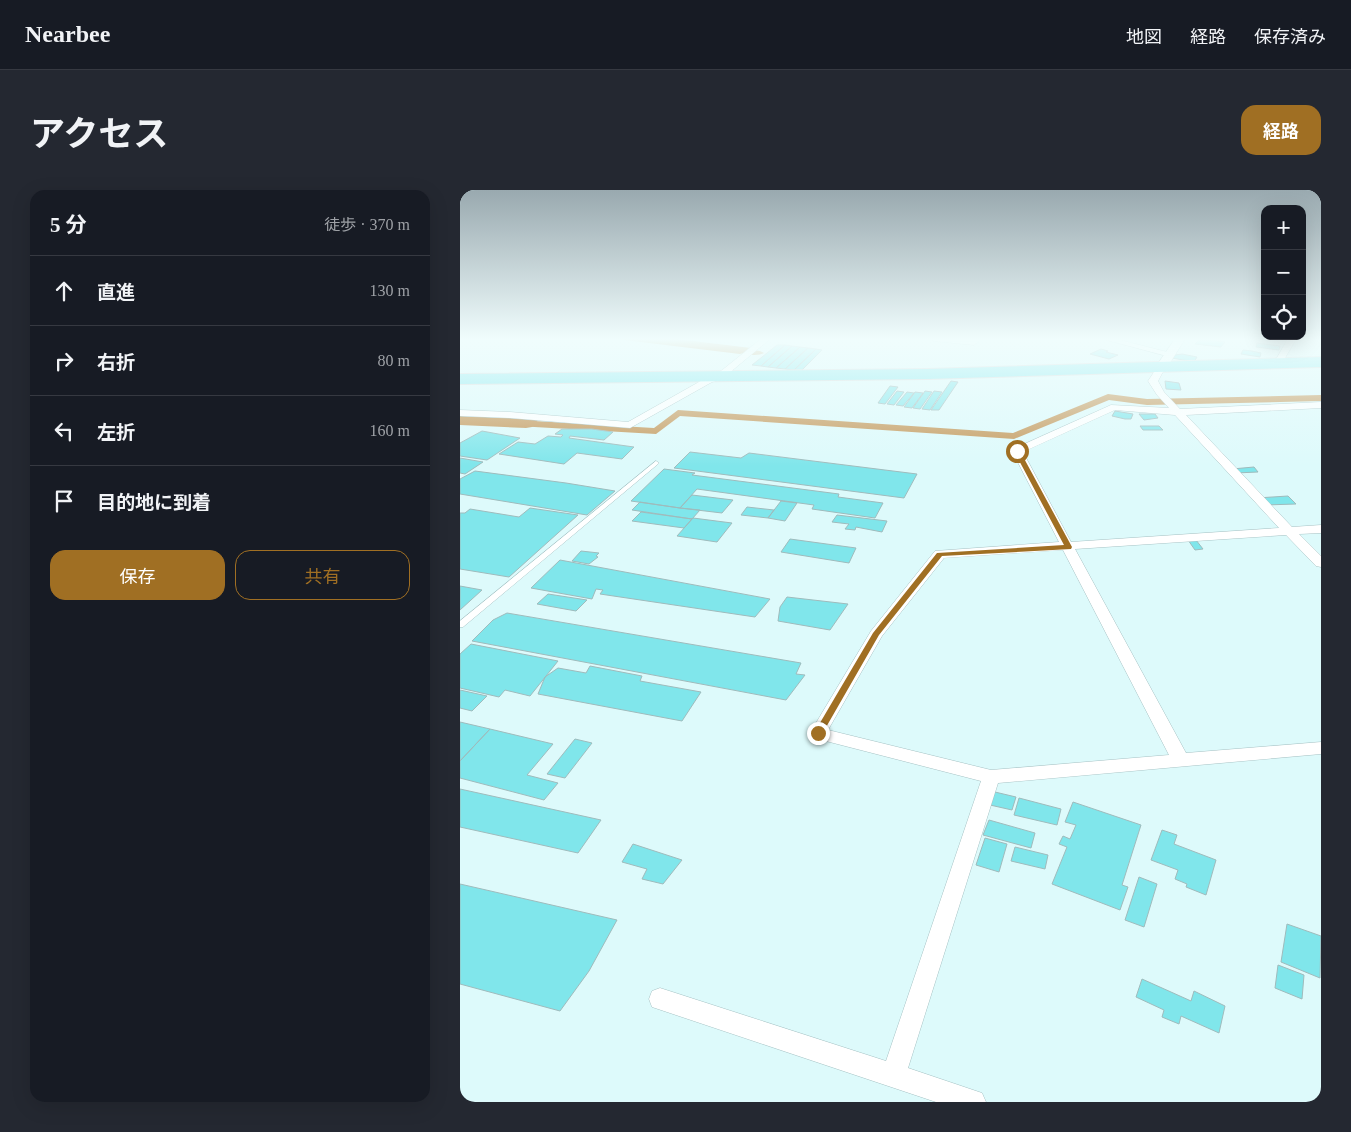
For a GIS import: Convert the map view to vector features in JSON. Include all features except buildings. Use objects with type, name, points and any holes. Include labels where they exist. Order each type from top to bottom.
[{"type":"street","points":[[460,413],[510,414],[630,425],[716,382]]},
{"type":"street","points":[[1154,382],[1171,406],[1289,532],[1321,563]]},
{"type":"street","points":[[1181,760],[1017,451],[1114,406],[1321,405]]},
{"type":"street","points":[[1321,529],[940,554],[876,634],[818,733],[991,777],[1321,748]]},
{"type":"street","points":[[893,1076],[991,777]]},
{"type":"street","points":[[660,999],[973,1102]]},
{"type":"lane","points":[[460,625],[656,463]]},
{"type":"shaded area","points":[[460,416],[538,420],[532,427],[526,428],[460,425]]},
{"type":"waterway","points":[[517,423],[656,431],[678,413],[1014,436],[1108,397],[1147,402],[1321,398]]},
{"type":"route","points":[[818,733],[876,634],[940,554],[1068,547],[1017,451]]}]
